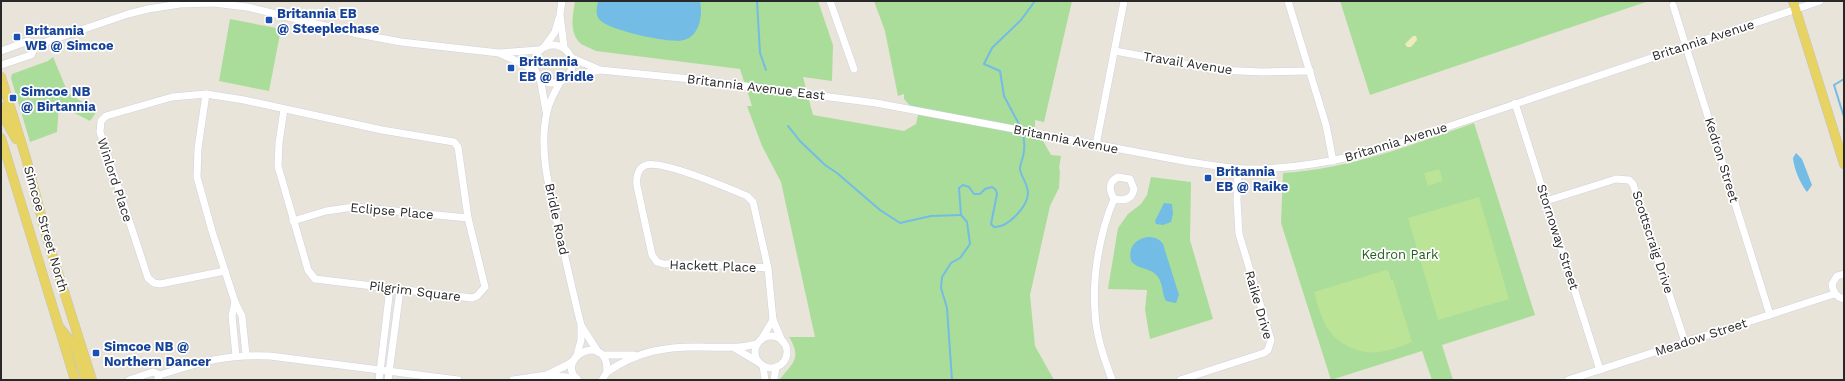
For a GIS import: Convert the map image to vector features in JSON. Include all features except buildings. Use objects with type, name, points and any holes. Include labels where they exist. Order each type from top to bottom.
[{"type":"main road","points":[[1794,5],[1844,164]]},
{"type":"main road","name":"Simcoe Street North","points":[[1,77],[26,158],[47,238],[92,380]]},
{"type":"main road","points":[[1,107],[6,121],[26,158]]},
{"type":"main road","name":"Simcoe Street North","points":[[1,138],[75,380]]},
{"type":"main road","points":[[58,326],[74,345],[86,380]]},
{"type":"street","points":[[535,71],[534,58],[555,32],[562,1]]},
{"type":"street","points":[[830,1],[854,69]]},
{"type":"street","points":[[1096,145],[1124,1]]},
{"type":"street","points":[[1288,1],[1326,125],[1333,160]]},
{"type":"street","points":[[1794,5],[1820,1]]},
{"type":"street","points":[[3,50],[28,42],[37,45],[148,8],[180,4],[214,3],[248,4],[358,34],[401,42],[499,54],[542,48],[555,44],[564,47]]},
{"type":"street","name":"Kedron Street","points":[[1673,5],[1770,315]]},
{"type":"street","name":"Britannia Avenue","points":[[911,109],[1184,162],[1238,168],[1275,168],[1333,160],[1379,150],[1686,45],[1794,5]]},
{"type":"street","points":[[499,54],[521,63],[535,71],[540,78],[549,83],[560,82],[567,77],[572,67],[572,58],[564,47],[560,14]]},
{"type":"street","points":[[1,65],[31,55],[37,45]]},
{"type":"street","name":"Travail Avenue","points":[[1115,50],[1217,70],[1262,72],[1310,71]]},
{"type":"street","name":"Britannia Avenue East","points":[[572,58],[600,70],[691,79],[850,99],[911,109]]},
{"type":"street","name":"Britannia Avenue East","points":[[567,77],[600,70]]},
{"type":"street","name":"Bridle Road","points":[[540,78],[547,112]]},
{"type":"street","name":"Bridle Road","points":[[560,82],[547,112],[544,139],[547,174],[580,325],[581,340],[572,371],[577,379]]},
{"type":"street","points":[[206,94],[198,148],[198,177],[225,271],[235,302],[242,316],[246,355]]},
{"type":"street","name":"Winlord Place","points":[[225,271],[160,284],[154,283],[148,278],[100,132],[101,122],[110,114],[172,97],[206,94],[244,100],[284,109]]},
{"type":"street","name":"Stornoway Street","points":[[1516,103],[1600,370]]},
{"type":"street","name":"Pilgrim Square","points":[[284,109],[382,130],[454,142],[458,147],[468,218],[484,280],[482,292],[472,298],[315,278],[308,270],[278,166],[279,143],[284,109]]},
{"type":"street","name":"Hackett Place","points":[[768,268],[705,264],[664,264],[657,262],[652,255],[637,186],[636,180],[640,169],[647,165],[672,168],[749,197],[755,207],[768,268],[773,320],[782,341]]},
{"type":"street","name":"Raike Drive","points":[[1180,380],[1264,353],[1270,346],[1271,340],[1239,234],[1237,200],[1238,168]]},
{"type":"street","name":"Scottscraig Drive","points":[[1546,201],[1616,179],[1629,180],[1633,184],[1685,342]]},
{"type":"street","points":[[1112,380],[1097,328],[1095,292],[1104,229],[1114,199]]},
{"type":"street","name":"Eclipse Place","points":[[293,221],[326,211],[354,207],[468,218]]},
{"type":"street","points":[[1844,274],[1837,276],[1834,280],[1832,289],[1834,294],[1844,299]]},
{"type":"street","points":[[379,380],[390,288]]},
{"type":"street","points":[[388,380],[400,290]]},
{"type":"street","name":"Meadow Street","points":[[1568,380],[1834,294]]},
{"type":"street","points":[[235,302],[232,316],[236,356]]},
{"type":"street","points":[[764,380],[760,364],[755,354],[759,342],[773,320]]},
{"type":"street","name":"Bridle Road","points":[[580,325],[600,353]]},
{"type":"street","points":[[602,380],[607,372],[636,355],[653,350],[702,347],[735,349],[773,337],[782,341],[786,349],[786,355],[783,363],[776,367],[770,368],[760,364],[735,349]]},
{"type":"street","points":[[547,375],[567,365],[587,350],[600,353],[636,355]]},
{"type":"street","points":[[600,353],[607,365],[607,372]]},
{"type":"street","points":[[129,380],[153,372],[158,378],[202,361],[246,355],[270,356],[458,380]]},
{"type":"street","points":[[774,380],[776,367]]},
{"type":"street","points":[[513,380],[547,375],[577,379]]},
{"type":"green space","points":[[575,1],[818,1],[833,45],[832,81],[803,77],[813,115],[904,131],[916,124],[918,115],[904,99],[904,94],[898,96],[885,31],[874,1],[1072,1],[1044,122],[1035,120],[1035,127],[1051,155],[1061,156],[1059,168],[1059,188],[1050,206],[1030,295],[1035,346],[1054,380],[780,379],[794,360],[795,350],[789,337],[815,337],[781,182],[762,146],[747,106],[752,106],[740,69],[596,51],[585,46],[576,38],[572,22]]},
{"type":"green space","points":[[1340,1],[1649,1],[1370,95]]},
{"type":"green space","points":[[230,19],[281,29],[269,91],[219,81]]},
{"type":"green space","points":[[53,57],[68,93],[97,111],[90,121],[59,105],[57,132],[30,142],[11,78],[12,74],[48,61]]},
{"type":"green space","name":"Kedron Park","points":[[1474,123],[1535,315],[1442,345],[1453,380],[1432,380],[1422,351],[1331,380],[1281,223],[1283,173],[1332,167],[1380,155]]},
{"type":"green space","points":[[1439,169],[1443,181],[1428,186],[1424,173]]},
{"type":"green space","points":[[1151,177],[1191,182],[1190,240],[1213,319],[1150,339],[1145,310],[1147,290],[1108,289],[1118,228],[1128,214],[1141,204],[1147,195]]},
{"type":"green space","points":[[1479,197],[1509,299],[1438,320],[1408,218]]},
{"type":"green space","points":[[1386,270],[1389,272],[1391,280],[1393,280],[1412,342],[1380,352],[1364,352],[1348,346],[1334,337],[1329,331],[1317,304],[1314,292]]},
{"type":"sand","points":[[1413,36],[1416,36],[1417,40],[1411,47],[1407,47],[1405,44]]},
{"type":"water","points":[[598,1],[700,1],[701,12],[699,24],[694,34],[684,40],[666,40],[639,35],[613,27],[599,19],[597,15]]},
{"type":"water","points":[[1796,153],[1802,159],[1812,185],[1807,192],[1796,171],[1793,158]]},
{"type":"water","points":[[1164,203],[1172,204],[1173,214],[1171,222],[1163,225],[1156,224],[1155,221]]},
{"type":"water","points":[[1147,237],[1156,238],[1163,244],[1179,295],[1176,303],[1166,301],[1160,280],[1155,274],[1137,266],[1131,261],[1130,252],[1135,242]]},
{"type":"waterway","points":[[757,1],[760,53],[766,70]]},
{"type":"waterway","points":[[1021,128],[1004,96],[1000,71],[984,64],[992,48],[1021,20],[1035,1]]},
{"type":"waterway","points":[[1844,79],[1834,85],[1844,117]]},
{"type":"waterway","points":[[788,126],[800,141],[825,165],[837,173],[880,210],[900,223],[931,216],[961,215]]},
{"type":"waterway","points":[[952,380],[947,308],[941,288],[942,277],[951,263],[960,258],[970,244],[967,222],[961,215],[959,188],[963,185],[969,187],[974,194],[980,194],[985,189],[992,187],[996,190],[997,194],[991,224],[994,227],[1005,224],[1011,220],[1025,204],[1028,193],[1020,169],[1024,147],[1022,132]]},
{"type":"place","name":"Britannia EB @ Steeplechase","points":[[269,20]]},
{"type":"place","name":"Britannia WB @ Simcoe","points":[[17,37]]},
{"type":"place","name":"Britannia EB @ Bridle","points":[[511,68]]},
{"type":"place","name":"Simcoe NB @ Birtannia","points":[[13,98]]},
{"type":"place","name":"Britannia EB @ Raike","points":[[1208,178]]},
{"type":"place","name":"Simcoe NB @ Northern Dancer","points":[[96,353]]}]
